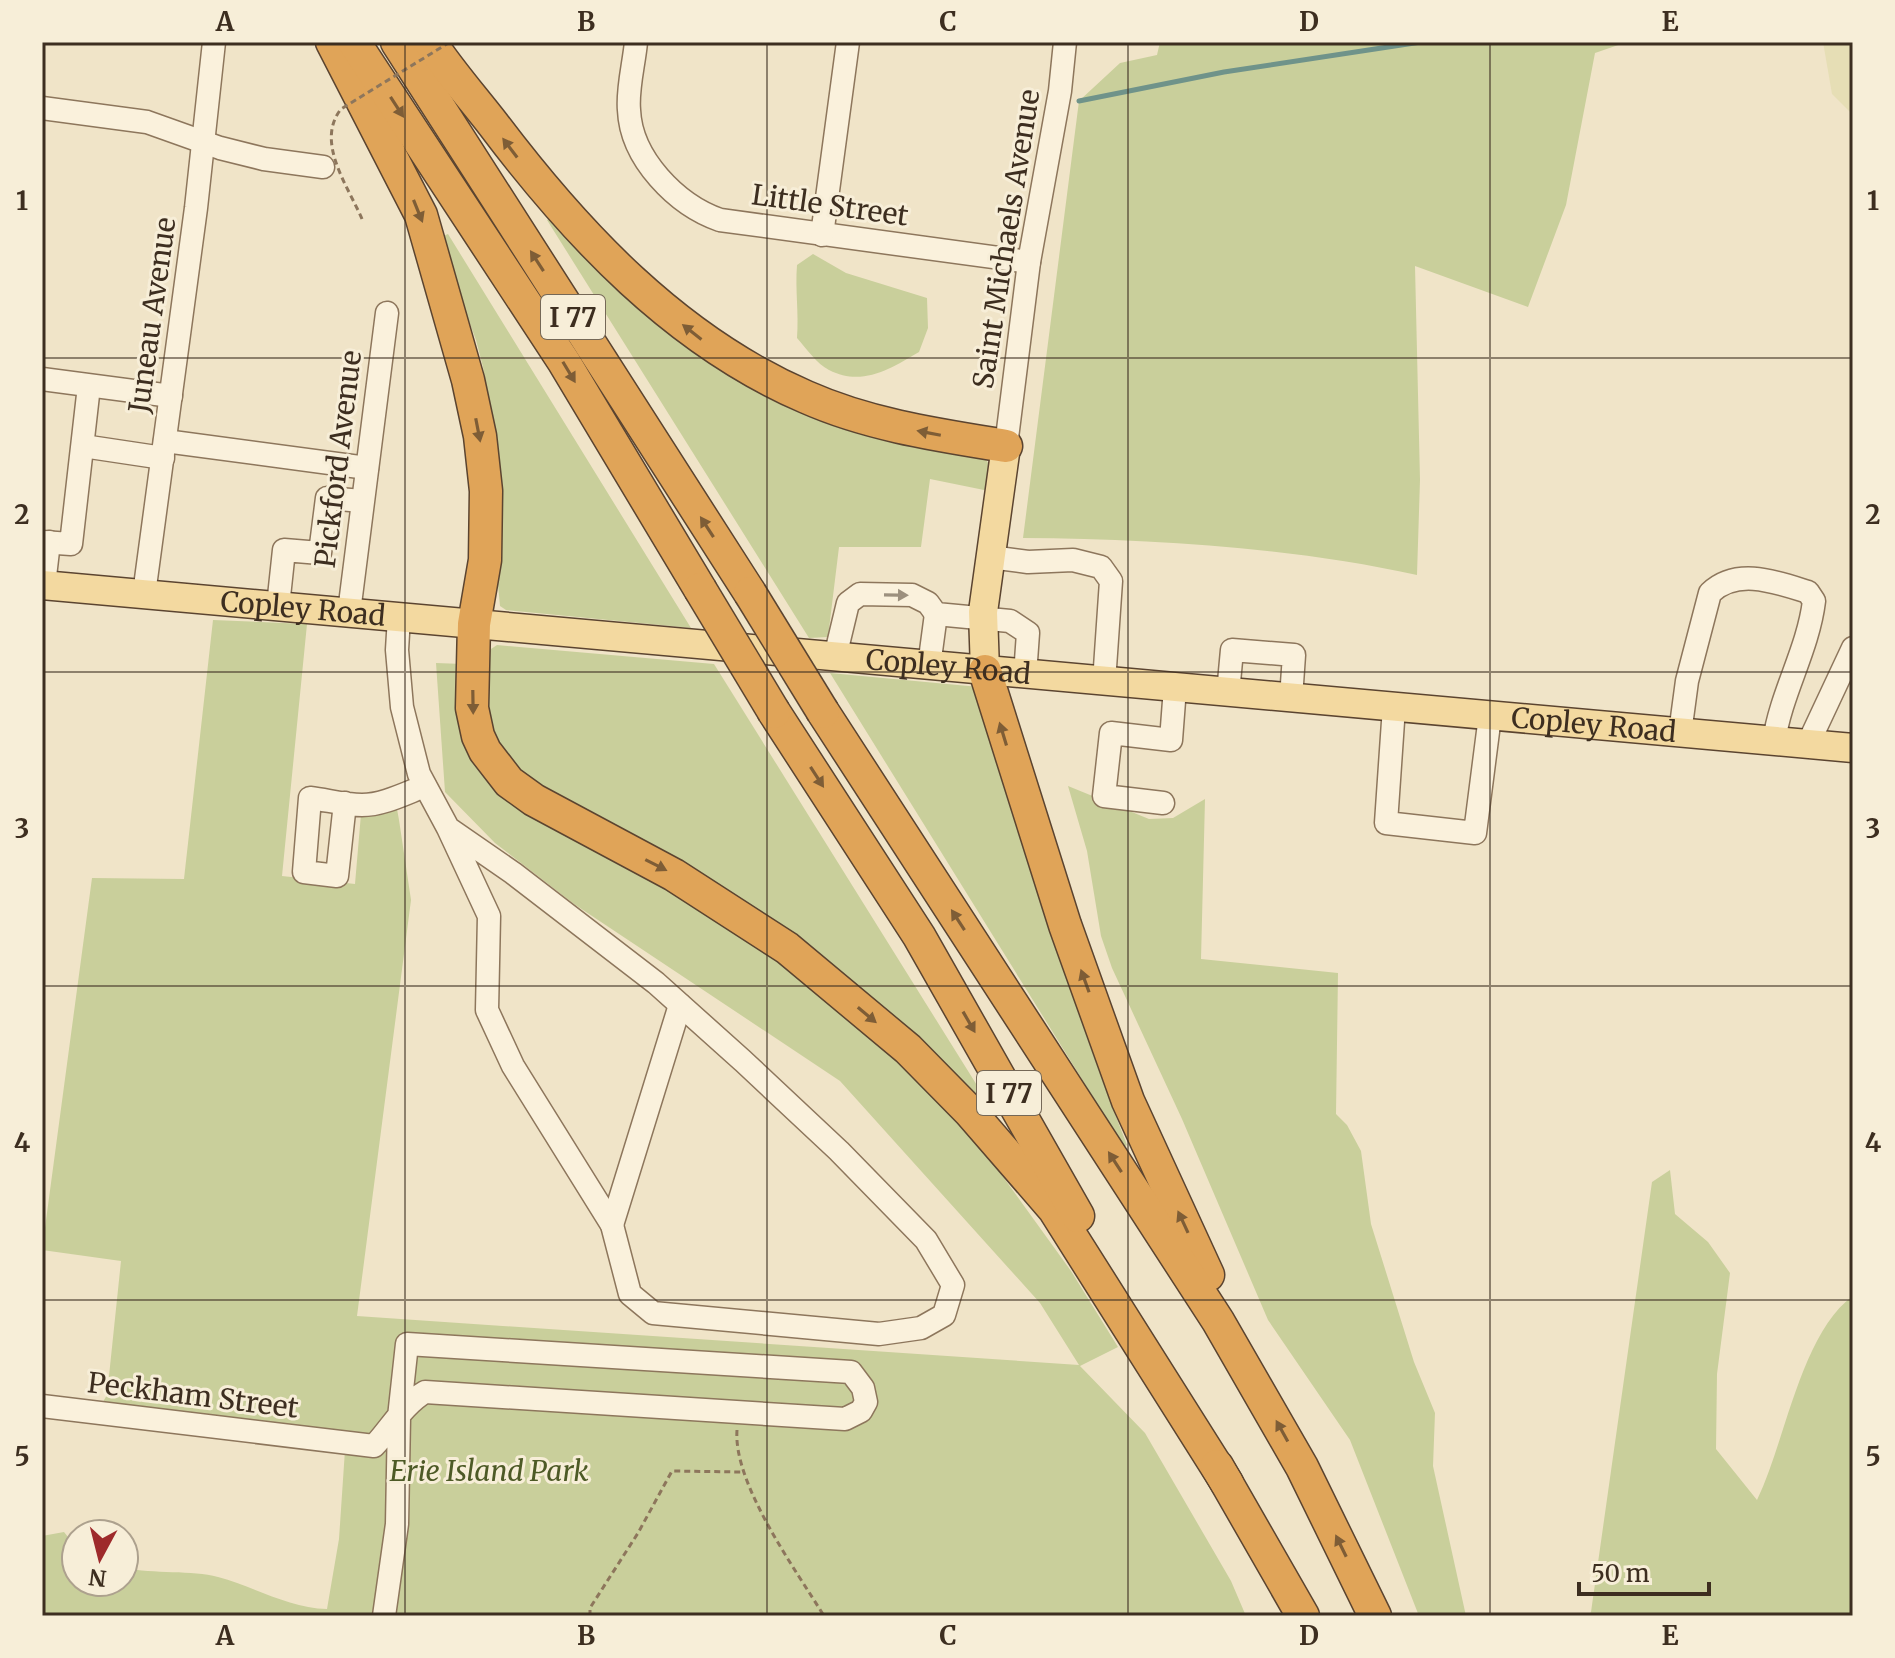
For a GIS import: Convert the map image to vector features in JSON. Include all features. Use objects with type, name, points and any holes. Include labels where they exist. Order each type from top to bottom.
[{"type":"highway","points":[[332,42],[421,215],[468,380],[480,436],[486,505],[485,560],[474,624],[472,708],[478,736],[497,769],[534,800],[674,875],[749,921],[811,967],[908,1049],[970,1112],[1054,1209],[1227,1483]]},
{"type":"highway","name":"I 77","points":[[354,42],[564,362],[774,712],[919,936],[1303,1616]]},
{"type":"highway","name":"I 77","points":[[397,42],[823,712],[1218,1321],[1263,1394],[1302,1467],[1375,1616]]},
{"type":"highway","points":[[430,42],[529,174],[642,291],[704,341],[780,385],[844,412],[897,427],[1006,446]]},
{"type":"highway","points":[[985,671],[1065,925],[1128,1101],[1263,1394]]},
{"type":"main road","points":[[985,671],[983,618],[1006,446]]},
{"type":"main road","name":"Copley Road","points":[[43,585],[1853,748]]},
{"type":"street","name":"Juneau Avenue","points":[[144,594],[196,208],[214,42]]},
{"type":"street","name":"Little Street","points":[[636,42],[628,110],[634,136],[646,159],[682,200],[707,216],[822,235],[1029,262]]},
{"type":"street","points":[[822,235],[848,42]]},
{"type":"street","name":"Saint Michaels Avenue","points":[[1006,446],[1029,262],[1060,91],[1065,42]]},
{"type":"street","points":[[42,108],[147,122],[220,148],[264,159],[323,167]]},
{"type":"street","name":"Pickford Avenue","points":[[349,612],[387,313]]},
{"type":"street","points":[[42,379],[171,396]]},
{"type":"street","points":[[43,585],[45,542],[71,544],[89,386]]},
{"type":"street","points":[[83,446],[367,468]]},
{"type":"street","points":[[278,606],[284,550],[320,553],[327,498],[362,501]]},
{"type":"street","points":[[990,557],[1028,562],[1073,560],[1101,567],[1111,581],[1104,682]]},
{"type":"street","points":[[1680,733],[1689,670],[1710,593],[1719,584],[1735,579],[1757,579],[1808,592],[1814,601],[1809,629],[1778,713],[1774,741]]},
{"type":"street","points":[[835,657],[848,603],[860,594],[912,595],[928,603],[936,614],[929,666]]},
{"type":"street","points":[[936,614],[1010,621],[1028,633],[1025,675]]},
{"type":"street","points":[[399,617],[397,650],[402,707],[419,774],[489,916],[487,1010],[513,1066],[612,1225],[630,1294],[653,1313],[879,1334],[921,1328],[944,1315],[953,1285],[926,1240],[850,1162],[656,983],[513,873],[448,828]]},
{"type":"street","points":[[1808,744],[1853,648]]},
{"type":"street","points":[[1228,693],[1232,650],[1294,655],[1291,698]]},
{"type":"street","points":[[1163,803],[1104,796],[1111,733],[1171,740],[1175,688]]},
{"type":"street","points":[[1394,707],[1386,823],[1475,833],[1490,716]]},
{"type":"street","points":[[345,803],[363,805],[382,802],[425,786]]},
{"type":"street","points":[[612,1225],[680,1005]]},
{"type":"street","points":[[384,1616],[397,1524],[399,1417],[407,1344],[851,1372],[863,1388],[866,1402],[861,1411],[845,1419],[425,1392],[415,1398],[399,1417]]},
{"type":"street","name":"Peckham Street","points":[[42,1406],[374,1446],[399,1417]]},
{"type":"path","points":[[362,219],[332,151],[330,129],[333,119],[341,109],[450,42]]},
{"type":"path","points":[[738,1410],[736,1439],[742,1472],[824,1616]]},
{"type":"path","points":[[590,1616],[590,1608],[638,1533],[672,1471],[742,1472]]},
{"type":"shaded area","points":[[1823,42],[1853,42],[1853,115],[1832,94]]},
{"type":"green space","points":[[1160,42],[1627,42],[1595,53],[1566,205],[1528,307],[1415,266],[1420,480],[1417,575],[1369,565],[1221,546],[1023,538],[1079,101],[1120,63],[1157,55]]},
{"type":"green space","points":[[554,215],[685,341],[980,451],[993,470],[989,491],[930,479],[921,547],[839,547],[828,637],[809,638],[547,220]]},
{"type":"green space","points":[[448,234],[691,628],[506,610],[500,606],[499,482],[483,367],[438,238]]},
{"type":"green space","points":[[813,254],[846,273],[927,298],[928,328],[919,352],[886,370],[864,376],[841,375],[820,364],[797,338],[797,265]]},
{"type":"green space","name":"Erie Island Park","points":[[213,620],[307,624],[282,876],[355,884],[361,814],[397,809],[411,900],[357,1316],[1079,1365],[1040,1303],[840,1081],[574,904],[495,843],[445,792],[436,663],[463,664],[479,766],[805,973],[965,1124],[1071,1271],[1118,1347],[1080,1366],[1145,1433],[1231,1581],[1246,1616],[42,1616],[42,1536],[60,1533],[60,1598],[140,1598],[140,1570],[218,1577],[299,1605],[327,1609],[339,1539],[346,1435],[100,1407],[107,1395],[121,1261],[42,1250],[92,878],[184,879]]},
{"type":"green space","points":[[497,645],[714,664],[1003,1127],[937,1056],[520,779],[490,736],[485,662],[491,649]]},
{"type":"green space","points":[[830,673],[979,687],[1048,918],[1085,1032],[1127,1145],[1124,1147]]},
{"type":"green space","points":[[1068,786],[1149,819],[1173,818],[1205,799],[1201,959],[1338,973],[1336,1114],[1347,1125],[1361,1151],[1371,1224],[1414,1362],[1435,1413],[1433,1466],[1466,1616],[1419,1616],[1350,1440],[1268,1320],[1182,1119],[1112,968],[1101,936],[1087,851]]},
{"type":"green space","points":[[1670,1170],[1675,1214],[1708,1242],[1730,1273],[1717,1374],[1716,1449],[1757,1500],[1807,1362],[1835,1313],[1853,1296],[1853,1616],[1588,1616],[1652,1182]]},
{"type":"waterway","points":[[1079,101],[1224,72],[1421,42]]}]
